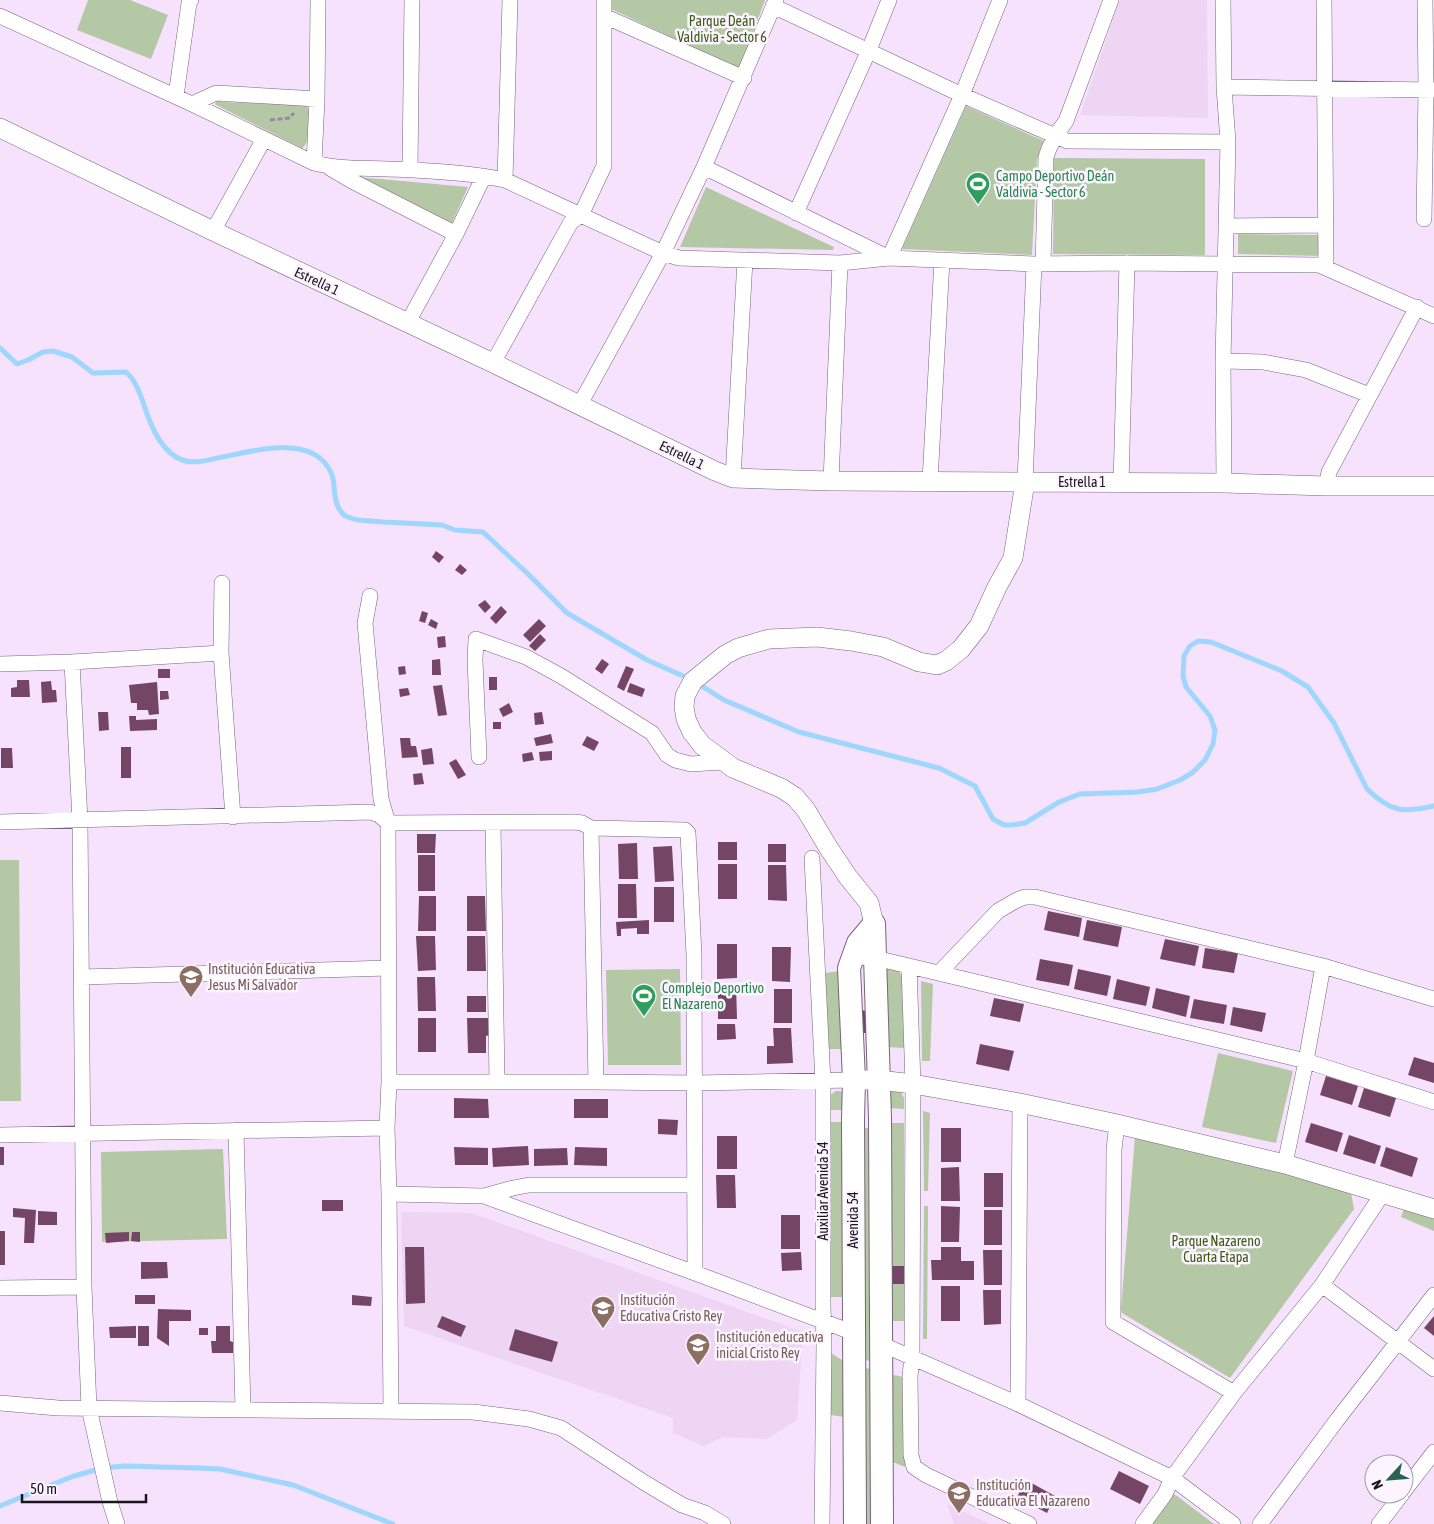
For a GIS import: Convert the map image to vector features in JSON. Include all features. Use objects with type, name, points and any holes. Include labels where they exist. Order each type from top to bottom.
[{"type":"main road","name":"Avenida 54","points":[[874,924],[879,1080],[882,1524]]},
{"type":"main road","name":"Avenida 54","points":[[855,1524],[854,1080],[849,968],[858,943],[874,924]]},
{"type":"street","points":[[176,96],[190,0]]},
{"type":"street","points":[[318,0],[317,99],[321,165]]},
{"type":"street","points":[[410,169],[412,0]]},
{"type":"street","points":[[505,180],[510,0]]},
{"type":"street","points":[[493,364],[571,222],[581,215],[604,166],[604,0]]},
{"type":"street","points":[[796,213],[869,50],[889,0]]},
{"type":"street","points":[[889,258],[962,95],[1000,0]]},
{"type":"street","points":[[874,924],[869,903],[848,877],[806,810],[795,797],[781,788],[733,768],[702,745],[692,732],[686,719],[685,696],[693,681],[725,655],[738,648],[768,639],[818,637],[851,641],[883,647],[919,662],[937,665],[946,661],[961,649],[979,626],[997,586],[1013,558],[1025,482],[1046,157],[1048,149],[1066,121],[1111,0]]},
{"type":"street","points":[[1222,0],[1224,87],[1228,142],[1223,361],[1224,483]]},
{"type":"street","points":[[1324,0],[1326,267]]},
{"type":"street","points":[[1424,219],[1430,90],[1425,0]]},
{"type":"street","points":[[579,406],[663,253],[744,78],[774,3],[962,95],[1067,141],[1228,142]]},
{"type":"street","points":[[0,16],[192,104],[266,133],[321,165],[456,234]]},
{"type":"street","points":[[604,16],[744,78]]},
{"type":"street","points":[[1224,87],[1430,90]]},
{"type":"street","points":[[192,104],[216,93],[317,99]]},
{"type":"street","name":"Estrella 1","points":[[0,128],[733,478],[831,481],[930,480],[1326,486],[1432,483]]},
{"type":"street","points":[[213,231],[266,133]]},
{"type":"street","points":[[321,165],[410,169],[484,176],[505,180],[663,253],[680,258],[840,263],[889,258],[1038,264],[1319,264],[1434,316]]},
{"type":"street","points":[[704,167],[889,258]]},
{"type":"street","points":[[407,324],[456,234],[484,176]]},
{"type":"street","points":[[1226,226],[1326,225]]},
{"type":"street","points":[[733,478],[745,260]]},
{"type":"street","points":[[930,480],[942,260]]},
{"type":"street","points":[[831,481],[840,263]]},
{"type":"street","points":[[1121,482],[1128,263]]},
{"type":"street","points":[[1326,486],[1329,472],[1417,307]]},
{"type":"street","points":[[1223,361],[1263,362],[1306,370],[1369,395]]},
{"type":"street","points":[[222,583],[221,653],[232,817]]},
{"type":"street","points":[[370,596],[365,623],[381,799],[388,824],[389,1082],[387,1128],[391,1410]]},
{"type":"street","points":[[479,757],[475,660],[476,638],[526,657],[561,676],[652,733],[667,755],[675,760],[691,764],[723,762]]},
{"type":"street","points":[[0,664],[72,662],[221,653]]},
{"type":"street","points":[[72,662],[80,821],[84,1286],[89,1408],[117,1524]]},
{"type":"street","points":[[0,822],[370,812],[379,816],[388,824],[575,822],[582,823],[591,828],[684,830],[688,833],[694,955],[694,1273]]},
{"type":"street","points":[[493,824],[497,1082]]},
{"type":"street","points":[[591,828],[596,1082]]},
{"type":"street","name":"Auxiliar Avenida 54","points":[[812,858],[823,1082],[824,1345],[822,1524]]},
{"type":"street","points":[[940,973],[998,911],[1017,900],[1035,896],[1323,966],[1434,1000]]},
{"type":"street","points":[[852,959],[874,958],[910,966],[1306,1061],[1434,1102]]},
{"type":"street","points":[[910,966],[913,1084],[911,1455],[914,1467],[926,1475],[1029,1524]]},
{"type":"street","points":[[1285,1164],[1323,966]]},
{"type":"street","points":[[82,977],[388,968]]},
{"type":"street","points":[[389,1082],[695,1083],[879,1080],[913,1084],[1020,1103],[1285,1164],[1434,1209]]},
{"type":"street","points":[[1018,1404],[1020,1103]]},
{"type":"street","points":[[1117,1124],[1114,1148],[1112,1322],[1234,1393]]},
{"type":"street","points":[[0,1135],[387,1128]]},
{"type":"street","points":[[236,1130],[243,1410]]},
{"type":"street","points":[[389,1194],[484,1196],[529,1185],[695,1185]]},
{"type":"street","points":[[1143,1524],[1165,1494],[1172,1478],[1234,1393],[1322,1285],[1383,1193]]},
{"type":"street","points":[[484,1196],[854,1333]]},
{"type":"street","points":[[1322,1285],[1434,1369]]},
{"type":"street","points":[[0,1288],[84,1286]]},
{"type":"street","points":[[1260,1524],[1337,1420],[1434,1295]]},
{"type":"street","points":[[881,1344],[1018,1404],[1172,1478],[1233,1524]]},
{"type":"street","points":[[0,1403],[37,1407],[89,1408],[473,1412],[529,1419],[561,1428],[660,1492],[682,1505],[705,1513],[723,1524]]},
{"type":"street","points":[[1414,1478],[1434,1452]]},
{"type":"street","points":[[1379,1524],[1394,1504]]},
{"type":"path","points":[[270,120],[289,118],[293,115],[294,109]]},
{"type":"path","points":[[266,133],[270,120],[269,112]]},
{"type":"shaded area","points":[[1120,0],[1207,0],[1208,118],[1080,115]]},
{"type":"shaded area","name":"Institución Educativa Cristo Rey","points":[[401,1212],[472,1213],[803,1332],[797,1420],[767,1439],[723,1437],[704,1446],[673,1433],[673,1418],[404,1326]]},
{"type":"shaded area","name":"Institución Educativa El Nazareno","points":[[947,1504],[990,1524],[954,1524]]},
{"type":"green space","points":[[88,0],[130,0],[168,15],[151,59],[77,30]]},
{"type":"green space","name":"Parque Deán Valdivia - Sector 6","points":[[611,0],[765,0],[739,69],[611,9]]},
{"type":"green space","points":[[218,100],[222,102],[307,105],[309,135],[307,141],[302,148],[218,106],[215,104]]},
{"type":"green space","name":"Campo Deportivo Deán Valdivia - Sector 6","points":[[966,106],[1044,141],[1037,160],[1032,255],[902,249]]},
{"type":"green space","points":[[1054,158],[1205,159],[1205,255],[1053,254]]},
{"type":"green space","points":[[358,177],[468,187],[452,223]]},
{"type":"green space","points":[[706,187],[834,247],[833,250],[680,247]]},
{"type":"green space","points":[[1238,234],[1320,235],[1319,256],[1238,254]]},
{"type":"green space","points":[[0,860],[19,860],[21,1101],[0,1101]]},
{"type":"green space","points":[[887,968],[898,970],[903,978],[904,1048],[887,1047],[884,971]]},
{"type":"green space","points":[[680,969],[681,1065],[608,1065],[606,970]]},
{"type":"green space","points":[[840,971],[844,1049],[828,1049],[825,973]]},
{"type":"green space","points":[[921,981],[933,984],[930,1061],[922,1061]]},
{"type":"green space","points":[[1218,1053],[1293,1071],[1276,1143],[1202,1127]]},
{"type":"green space","points":[[836,1091],[843,1093],[844,1110],[830,1110],[830,1095]]},
{"type":"green space","points":[[891,1091],[901,1092],[904,1098],[904,1109],[888,1108],[888,1093]]},
{"type":"green space","points":[[923,1111],[930,1113],[928,1191],[924,1191]]},
{"type":"green space","points":[[830,1122],[844,1122],[845,1297],[831,1297]]},
{"type":"green space","points":[[888,1123],[904,1123],[904,1266],[888,1266]]},
{"type":"green space","points":[[862,1128],[872,1128],[873,1362],[863,1359]]},
{"type":"green space","name":"Parque Nazareno Cuarta Etapa","points":[[1135,1136],[1285,1172],[1351,1193],[1354,1209],[1230,1378],[1122,1313]]},
{"type":"green space","points":[[223,1149],[227,1239],[102,1242],[101,1152]]},
{"type":"green space","points":[[924,1206],[928,1206],[927,1339],[923,1339]]},
{"type":"green space","points":[[1404,1209],[1434,1218],[1434,1231],[1401,1217]]},
{"type":"green space","points":[[888,1284],[904,1284],[904,1321],[888,1321]]},
{"type":"green space","points":[[831,1353],[845,1362],[845,1417],[830,1415]]},
{"type":"green space","points":[[863,1367],[873,1370],[874,1524],[863,1524]]},
{"type":"green space","points":[[888,1374],[904,1377],[905,1467],[888,1460]]},
{"type":"green space","points":[[1173,1494],[1177,1496],[1214,1524],[1151,1524]]},
{"type":"building","points":[[436,551],[444,557],[439,563],[432,557]]},
{"type":"building","points":[[460,564],[467,570],[462,575],[455,570]]},
{"type":"building","points":[[485,600],[491,607],[485,613],[478,605]]},
{"type":"building","points":[[501,606],[507,612],[496,624],[490,618]]},
{"type":"building","points":[[422,611],[428,613],[425,623],[419,621]]},
{"type":"building","points":[[431,619],[438,623],[436,629],[428,625]]},
{"type":"building","points":[[539,619],[546,626],[530,642],[523,635]]},
{"type":"building","points":[[540,634],[546,640],[535,651],[529,646]]},
{"type":"building","points":[[445,636],[446,647],[438,648],[437,637]]},
{"type":"building","points":[[440,659],[441,675],[432,675],[432,660]]},
{"type":"building","points":[[602,659],[609,664],[602,674],[595,669]]},
{"type":"building","points":[[405,666],[406,674],[399,675],[398,667]]},
{"type":"building","points":[[626,666],[634,669],[624,691],[617,687]]},
{"type":"building","points":[[158,669],[170,669],[170,678],[158,678]]},
{"type":"building","points":[[489,677],[497,677],[497,690],[489,690]]},
{"type":"building","points":[[17,680],[29,680],[30,697],[11,697],[11,688],[17,687]]},
{"type":"building","points":[[51,681],[52,690],[56,690],[57,702],[42,703],[41,682]]},
{"type":"building","points":[[157,682],[159,714],[149,715],[148,710],[137,710],[137,703],[131,703],[129,685]]},
{"type":"building","points":[[630,683],[645,689],[642,697],[627,692]]},
{"type":"building","points":[[442,685],[447,715],[438,716],[433,686]]},
{"type":"building","points":[[408,688],[410,695],[400,697],[399,689]]},
{"type":"building","points":[[160,691],[168,691],[169,699],[160,700]]},
{"type":"building","points":[[509,703],[513,712],[503,717],[499,709]]},
{"type":"building","points":[[98,712],[108,712],[109,730],[99,731]]},
{"type":"building","points":[[542,712],[544,724],[535,725],[534,713]]},
{"type":"building","points":[[129,716],[136,716],[136,720],[157,719],[157,730],[130,731]]},
{"type":"building","points":[[493,722],[501,722],[501,729],[493,729]]},
{"type":"building","points":[[551,734],[553,743],[536,746],[534,738]]},
{"type":"building","points":[[587,736],[599,742],[594,751],[582,745]]},
{"type":"building","points":[[400,738],[410,738],[411,746],[416,746],[418,757],[402,758]]},
{"type":"building","points":[[121,747],[131,747],[131,778],[121,778]]},
{"type":"building","points":[[1,748],[12,748],[13,768],[1,768]]},
{"type":"building","points":[[432,748],[434,764],[423,765],[421,750]]},
{"type":"building","points":[[552,751],[552,760],[540,761],[539,752]]},
{"type":"building","points":[[532,752],[534,760],[523,762],[522,754]]},
{"type":"building","points":[[456,759],[466,775],[458,779],[449,763]]},
{"type":"building","points":[[422,773],[424,784],[414,785],[413,774]]},
{"type":"building","points":[[417,834],[436,834],[435,853],[417,853]]},
{"type":"building","points":[[718,842],[737,842],[737,860],[718,860]]},
{"type":"building","points":[[637,843],[638,879],[619,879],[618,844]]},
{"type":"building","points":[[768,844],[786,844],[786,862],[768,862]]},
{"type":"building","points":[[672,846],[674,881],[655,882],[653,847]]},
{"type":"building","points":[[418,855],[435,855],[435,891],[418,891]]},
{"type":"building","points":[[718,864],[737,864],[737,899],[718,899]]},
{"type":"building","points":[[768,865],[786,865],[787,901],[768,900]]},
{"type":"building","points":[[618,884],[636,884],[637,918],[618,918]]},
{"type":"building","points":[[654,887],[674,887],[674,922],[654,922]]},
{"type":"building","points":[[419,896],[436,896],[436,931],[418,931]]},
{"type":"building","points":[[467,896],[485,896],[486,931],[467,931]]},
{"type":"building","points":[[1048,911],[1082,918],[1079,937],[1044,930]]},
{"type":"building","points":[[649,920],[649,934],[637,934],[637,928],[621,929],[621,936],[617,936],[616,922]]},
{"type":"building","points":[[1087,920],[1122,927],[1118,947],[1083,940]]},
{"type":"building","points":[[416,936],[435,936],[436,970],[418,971]]},
{"type":"building","points":[[467,936],[485,936],[486,971],[467,971]]},
{"type":"building","points":[[1165,939],[1199,946],[1195,966],[1160,959]]},
{"type":"building","points":[[717,944],[737,944],[737,978],[717,979]]},
{"type":"building","points":[[772,947],[791,947],[790,982],[772,981]]},
{"type":"building","points":[[1205,948],[1238,953],[1234,973],[1202,968]]},
{"type":"building","points":[[1040,959],[1073,965],[1069,986],[1036,980]]},
{"type":"building","points":[[1078,969],[1111,976],[1107,996],[1074,989]]},
{"type":"building","points":[[417,977],[435,977],[436,1011],[418,1011]]},
{"type":"building","points":[[1117,979],[1150,987],[1146,1006],[1113,999]]},
{"type":"building","points":[[718,984],[736,984],[737,1019],[718,1019]]},
{"type":"building","points":[[1156,988],[1190,996],[1186,1017],[1152,1008]]},
{"type":"building","points":[[774,989],[792,989],[792,1023],[774,1023]]},
{"type":"building","points":[[467,996],[486,996],[486,1012],[467,1012]]},
{"type":"building","points":[[994,998],[1024,1004],[1020,1022],[990,1016]]},
{"type":"building","points":[[1194,999],[1227,1005],[1224,1024],[1190,1018]]},
{"type":"building","points":[[1233,1007],[1266,1013],[1262,1032],[1230,1025]]},
{"type":"building","points":[[858,1010],[868,1011],[869,1033],[860,1033]]},
{"type":"building","points":[[418,1018],[436,1018],[436,1052],[418,1052]]},
{"type":"building","points":[[467,1018],[489,1018],[490,1035],[486,1036],[486,1053],[468,1053]]},
{"type":"building","points":[[717,1024],[735,1024],[736,1039],[717,1040]]},
{"type":"building","points":[[773,1028],[791,1028],[793,1063],[767,1064],[767,1046],[774,1046]]},
{"type":"building","points":[[980,1044],[1014,1051],[1009,1071],[976,1064]]},
{"type":"building","points":[[1414,1057],[1434,1063],[1434,1083],[1408,1075]]},
{"type":"building","points":[[1326,1076],[1358,1086],[1352,1105],[1320,1095]]},
{"type":"building","points":[[1364,1088],[1396,1098],[1390,1117],[1358,1107]]},
{"type":"building","points":[[454,1098],[488,1099],[489,1118],[454,1118]]},
{"type":"building","points":[[574,1099],[608,1099],[608,1118],[574,1118]]},
{"type":"building","points":[[658,1119],[678,1120],[677,1135],[658,1134]]},
{"type":"building","points":[[1311,1123],[1343,1133],[1337,1152],[1305,1142]]},
{"type":"building","points":[[941,1128],[961,1128],[961,1162],[941,1162]]},
{"type":"building","points":[[1349,1135],[1381,1146],[1375,1164],[1343,1154]]},
{"type":"building","points":[[717,1136],[737,1136],[737,1169],[717,1169]]},
{"type":"building","points":[[528,1146],[529,1165],[493,1167],[492,1148]]},
{"type":"building","points":[[0,1147],[4,1147],[4,1165],[0,1165]]},
{"type":"building","points":[[454,1147],[488,1148],[488,1165],[455,1165]]},
{"type":"building","points":[[575,1147],[607,1148],[607,1166],[574,1165]]},
{"type":"building","points":[[1386,1147],[1418,1158],[1412,1177],[1380,1166]]},
{"type":"building","points":[[567,1148],[568,1165],[534,1166],[534,1149]]},
{"type":"building","points":[[959,1167],[960,1201],[941,1201],[941,1168]]},
{"type":"building","points":[[984,1173],[1003,1173],[1003,1207],[984,1207]]},
{"type":"building","points":[[716,1175],[735,1175],[736,1208],[717,1208]]},
{"type":"building","points":[[322,1200],[343,1200],[343,1211],[322,1211]]},
{"type":"building","points":[[941,1206],[960,1207],[959,1242],[941,1242]]},
{"type":"building","points":[[13,1208],[36,1210],[34,1243],[24,1243],[25,1218],[13,1217]]},
{"type":"building","points":[[984,1210],[1002,1210],[1002,1245],[984,1245]]},
{"type":"building","points":[[38,1211],[57,1212],[57,1225],[38,1225]]},
{"type":"building","points":[[781,1215],[800,1215],[800,1249],[781,1249]]},
{"type":"building","points":[[0,1231],[5,1231],[5,1265],[0,1265]]},
{"type":"building","points":[[129,1232],[129,1241],[106,1243],[105,1233]]},
{"type":"building","points":[[132,1232],[140,1232],[140,1242],[131,1241]]},
{"type":"building","points":[[405,1247],[424,1247],[425,1303],[406,1304]]},
{"type":"building","points":[[941,1247],[961,1247],[961,1261],[974,1261],[974,1280],[932,1280],[931,1260],[941,1260]]},
{"type":"building","points":[[983,1250],[1002,1250],[1002,1285],[984,1285]]},
{"type":"building","points":[[801,1252],[802,1270],[782,1271],[781,1253]]},
{"type":"building","points":[[141,1262],[167,1262],[168,1278],[141,1279]]},
{"type":"building","points":[[888,1266],[904,1266],[904,1284],[888,1284]]},
{"type":"building","points":[[941,1286],[960,1286],[960,1321],[941,1321]]},
{"type":"building","points":[[983,1290],[1001,1290],[1001,1324],[984,1325]]},
{"type":"building","points":[[135,1295],[155,1295],[155,1304],[135,1304]]},
{"type":"building","points":[[352,1295],[372,1297],[371,1306],[352,1305]]},
{"type":"building","points":[[158,1309],[191,1310],[191,1321],[169,1321],[169,1346],[157,1338]]},
{"type":"building","points":[[442,1316],[466,1326],[461,1337],[437,1327]]},
{"type":"building","points":[[1434,1316],[1434,1336],[1424,1328]]},
{"type":"building","points":[[136,1326],[136,1338],[110,1338],[109,1327]]},
{"type":"building","points":[[138,1326],[149,1326],[149,1346],[138,1346]]},
{"type":"building","points":[[216,1326],[230,1326],[230,1341],[233,1342],[233,1353],[212,1353],[211,1341],[216,1341]]},
{"type":"building","points":[[199,1328],[208,1328],[208,1335],[199,1335]]},
{"type":"building","points":[[515,1329],[558,1342],[552,1362],[509,1350]]},
{"type":"building","points":[[1119,1471],[1149,1486],[1140,1504],[1110,1489]]},
{"type":"building","points":[[1026,1480],[1055,1496],[1047,1513],[1017,1497]]},
{"type":"waterway","points":[[0,348],[17,364],[43,352],[53,351],[72,357],[93,373],[126,372],[136,386],[159,440],[170,452],[182,460],[195,462],[267,449],[295,448],[308,451],[319,457],[331,472],[338,506],[345,516],[357,520],[442,525],[455,530],[483,532],[567,613],[647,660],[690,679]]},
{"type":"waterway","points":[[697,683],[724,700],[799,732],[939,768],[975,786],[993,819],[1004,825],[1012,825],[1025,823],[1059,802],[1080,794],[1138,792],[1157,789],[1192,773],[1205,760],[1213,744],[1215,730],[1210,716],[1186,687],[1183,676],[1184,656],[1190,646],[1198,641],[1211,642],[1282,671],[1308,687],[1334,723],[1367,789],[1375,797],[1398,809],[1414,810],[1434,806]]},
{"type":"waterway","points":[[0,1506],[71,1477],[102,1468],[125,1466],[220,1469],[293,1485],[393,1524]]},
{"type":"place","name":"Campo Deportivo Deán Valdivia - Sector 6","points":[[978,205]]},
{"type":"place","name":"Institución Educativa Jesus Mi Salvador","points":[[191,998]]},
{"type":"place","name":"Complejo Deportivo El Nazareno","points":[[644,1017]]},
{"type":"place","name":"Institución Educativa Cristo Rey","points":[[603,1329]]},
{"type":"place","name":"Institución educativa inicial Cristo Rey","points":[[698,1366]]},
{"type":"place","name":"Institución Educativa El Nazareno","points":[[959,1514]]}]
